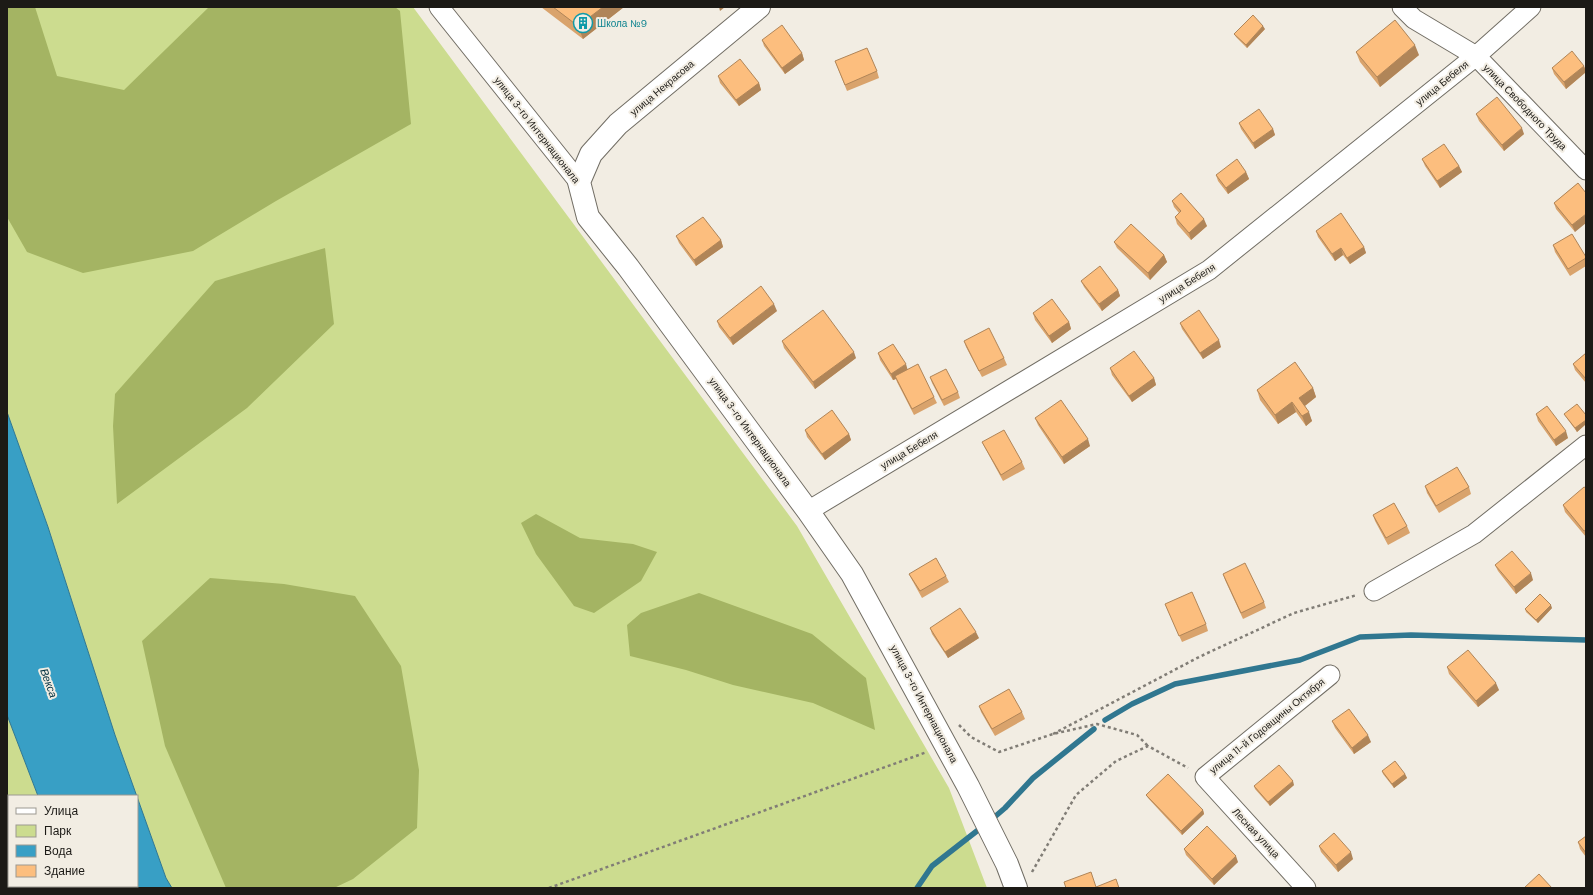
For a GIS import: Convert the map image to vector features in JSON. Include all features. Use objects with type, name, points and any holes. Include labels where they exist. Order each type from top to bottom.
[{"type":"street","name":"улица 3-го Интернационала","points":[[439,7],[579,182],[588,217],[628,267],[808,511],[852,574],[968,786],[1007,864],[1023,882]]},
{"type":"street","name":"улица Некрасова","points":[[579,182],[591,154],[618,124],[759,7]]},
{"type":"street","name":"улица Свободного Труда","points":[[1402,7],[1414,19],[1476,56],[1586,170]]},
{"type":"street","name":"улица Бебеля","points":[[808,511],[1209,270],[1476,56],[1531,7]]},
{"type":"street","points":[[1374,591],[1474,534],[1586,445]]},
{"type":"street","name":"улица 11-й Годовщины Октября","points":[[1205,777],[1330,675]]},
{"type":"street","name":"Лесная улица","points":[[1205,777],[1306,888]]},
{"type":"path","points":[[1053,734],[1199,657],[1294,613],[1374,591]]},
{"type":"path","points":[[955,721],[971,737],[999,752],[1053,734],[1098,724],[1137,735],[1148,746],[1205,777]]},
{"type":"path","points":[[548,888],[946,745]]},
{"type":"path","points":[[1023,882],[1076,795],[1116,761],[1148,746]]},
{"type":"green space","points":[[7,7],[413,7],[797,526],[949,788],[987,888],[172,888],[166,878],[138,799],[138,795],[136,795],[115,735],[48,527],[7,412]]},
{"type":"green space","points":[[7,7],[35,7],[57,76],[124,90],[209,7],[395,7],[400,11],[411,124],[276,201],[193,251],[83,273],[27,252],[7,217]]},
{"type":"green space","points":[[325,248],[334,324],[247,408],[117,504],[113,426],[115,394],[215,281]]},
{"type":"green space","points":[[536,514],[580,538],[633,544],[657,552],[641,581],[594,613],[574,606],[536,554],[521,523]]},
{"type":"green space","points":[[210,578],[284,584],[355,596],[401,666],[419,770],[417,828],[353,879],[334,888],[226,888],[165,746],[142,641]]},
{"type":"green space","points":[[699,593],[812,634],[866,678],[875,730],[813,703],[733,685],[686,670],[630,656],[627,625],[641,613]]},
{"type":"green space","points":[[7,715],[38,795],[8,795],[8,887],[72,888],[7,888]]},
{"type":"water","name":"Векса","points":[[7,412],[48,527],[115,735],[137,795],[38,795],[7,715]]},
{"type":"water","points":[[138,800],[166,878],[172,888],[72,888],[138,887]]},
{"type":"building","points":[[553,7],[603,7],[578,26]]},
{"type":"building","points":[[1253,15],[1263,26],[1246,45],[1234,34]]},
{"type":"building","points":[[1395,20],[1415,45],[1377,77],[1356,52]]},
{"type":"building","points":[[782,25],[802,53],[782,68],[762,40]]},
{"type":"building","points":[[867,48],[877,71],[845,85],[835,61]]},
{"type":"building","points":[[1572,51],[1584,66],[1564,82],[1552,68]]},
{"type":"building","points":[[740,59],[759,83],[736,100],[718,76]]},
{"type":"building","points":[[1497,97],[1522,128],[1502,145],[1476,114]]},
{"type":"building","points":[[1259,109],[1273,129],[1253,143],[1239,123]]},
{"type":"building","points":[[1444,144],[1459,166],[1437,181],[1422,159]]},
{"type":"building","points":[[1237,159],[1246,172],[1226,188],[1216,175]]},
{"type":"building","points":[[1578,183],[1586,193],[1586,214],[1572,225],[1554,203]]},
{"type":"building","points":[[1181,193],[1204,219],[1189,233],[1175,217],[1181,211],[1172,201]]},
{"type":"building","points":[[1341,213],[1364,247],[1347,258],[1341,248],[1332,254],[1316,231]]},
{"type":"building","points":[[703,217],[721,240],[694,260],[676,236]]},
{"type":"building","points":[[1131,224],[1164,255],[1148,273],[1114,242]]},
{"type":"building","points":[[1572,234],[1586,258],[1568,269],[1553,245]]},
{"type":"building","points":[[1100,266],[1118,290],[1099,304],[1081,281]]},
{"type":"building","points":[[761,286],[774,304],[730,338],[717,321]]},
{"type":"building","points":[[1052,299],[1069,322],[1049,336],[1033,313]]},
{"type":"building","points":[[823,310],[854,352],[813,382],[782,341]]},
{"type":"building","points":[[1199,310],[1219,340],[1200,353],[1180,323]]},
{"type":"building","points":[[989,328],[1004,358],[979,371],[964,341]]},
{"type":"building","points":[[893,344],[906,364],[891,374],[878,353]]},
{"type":"building","points":[[1134,351],[1154,378],[1129,396],[1110,368]]},
{"type":"building","points":[[1586,353],[1586,379],[1573,364]]},
{"type":"building","points":[[1295,362],[1313,388],[1299,398],[1309,412],[1302,416],[1292,402],[1275,415],[1257,390]]},
{"type":"building","points":[[918,364],[934,397],[912,409],[895,376]]},
{"type":"building","points":[[946,369],[958,392],[942,400],[930,377]]},
{"type":"building","points":[[1061,400],[1088,439],[1062,457],[1035,418]]},
{"type":"building","points":[[1577,404],[1586,415],[1586,420],[1575,428],[1564,414]]},
{"type":"building","points":[[1547,406],[1566,431],[1554,440],[1536,414]]},
{"type":"building","points":[[832,410],[849,434],[822,454],[805,430]]},
{"type":"building","points":[[1004,430],[1022,462],[1001,475],[982,442]]},
{"type":"building","points":[[1457,467],[1469,487],[1436,506],[1425,486]]},
{"type":"building","points":[[1584,487],[1586,488],[1586,530],[1584,531],[1563,505]]},
{"type":"building","points":[[1394,503],[1407,526],[1386,538],[1373,515]]},
{"type":"building","points":[[1512,551],[1531,573],[1514,587],[1495,565]]},
{"type":"building","points":[[936,558],[946,576],[920,591],[909,574]]},
{"type":"building","points":[[1245,563],[1264,602],[1241,613],[1223,574]]},
{"type":"building","points":[[1192,592],[1206,624],[1179,636],[1165,604]]},
{"type":"building","points":[[1540,594],[1551,605],[1536,620],[1525,609]]},
{"type":"building","points":[[960,608],[976,632],[945,652],[930,628]]},
{"type":"building","points":[[1468,650],[1496,683],[1476,701],[1447,667]]},
{"type":"building","points":[[1009,689],[1022,712],[992,729],[979,706]]},
{"type":"building","points":[[1349,709],[1368,735],[1352,748],[1332,721]]},
{"type":"building","points":[[1395,761],[1405,774],[1392,784],[1382,771]]},
{"type":"building","points":[[1279,765],[1293,781],[1268,802],[1254,786]]},
{"type":"building","points":[[1168,774],[1203,810],[1181,831],[1146,795]]},
{"type":"building","points":[[1207,826],[1236,856],[1212,879],[1184,849]]},
{"type":"building","points":[[1334,833],[1351,852],[1336,865],[1319,846]]},
{"type":"building","points":[[1586,836],[1586,853],[1578,842]]},
{"type":"building","points":[[1091,872],[1096,887],[1116,879],[1119,888],[1066,888],[1064,882]]},
{"type":"building","points":[[1539,874],[1552,888],[1524,888]]},
{"type":"waterway","points":[[1105,720],[1132,704],[1175,684],[1300,660],[1360,637],[1411,635],[1586,640]]},
{"type":"waterway","points":[[991,820],[1005,808],[1033,778],[1094,729]]},
{"type":"waterway","points":[[917,888],[932,866],[982,827]]},
{"type":"place","name":"Школа №9","points":[[583,23]]}]
